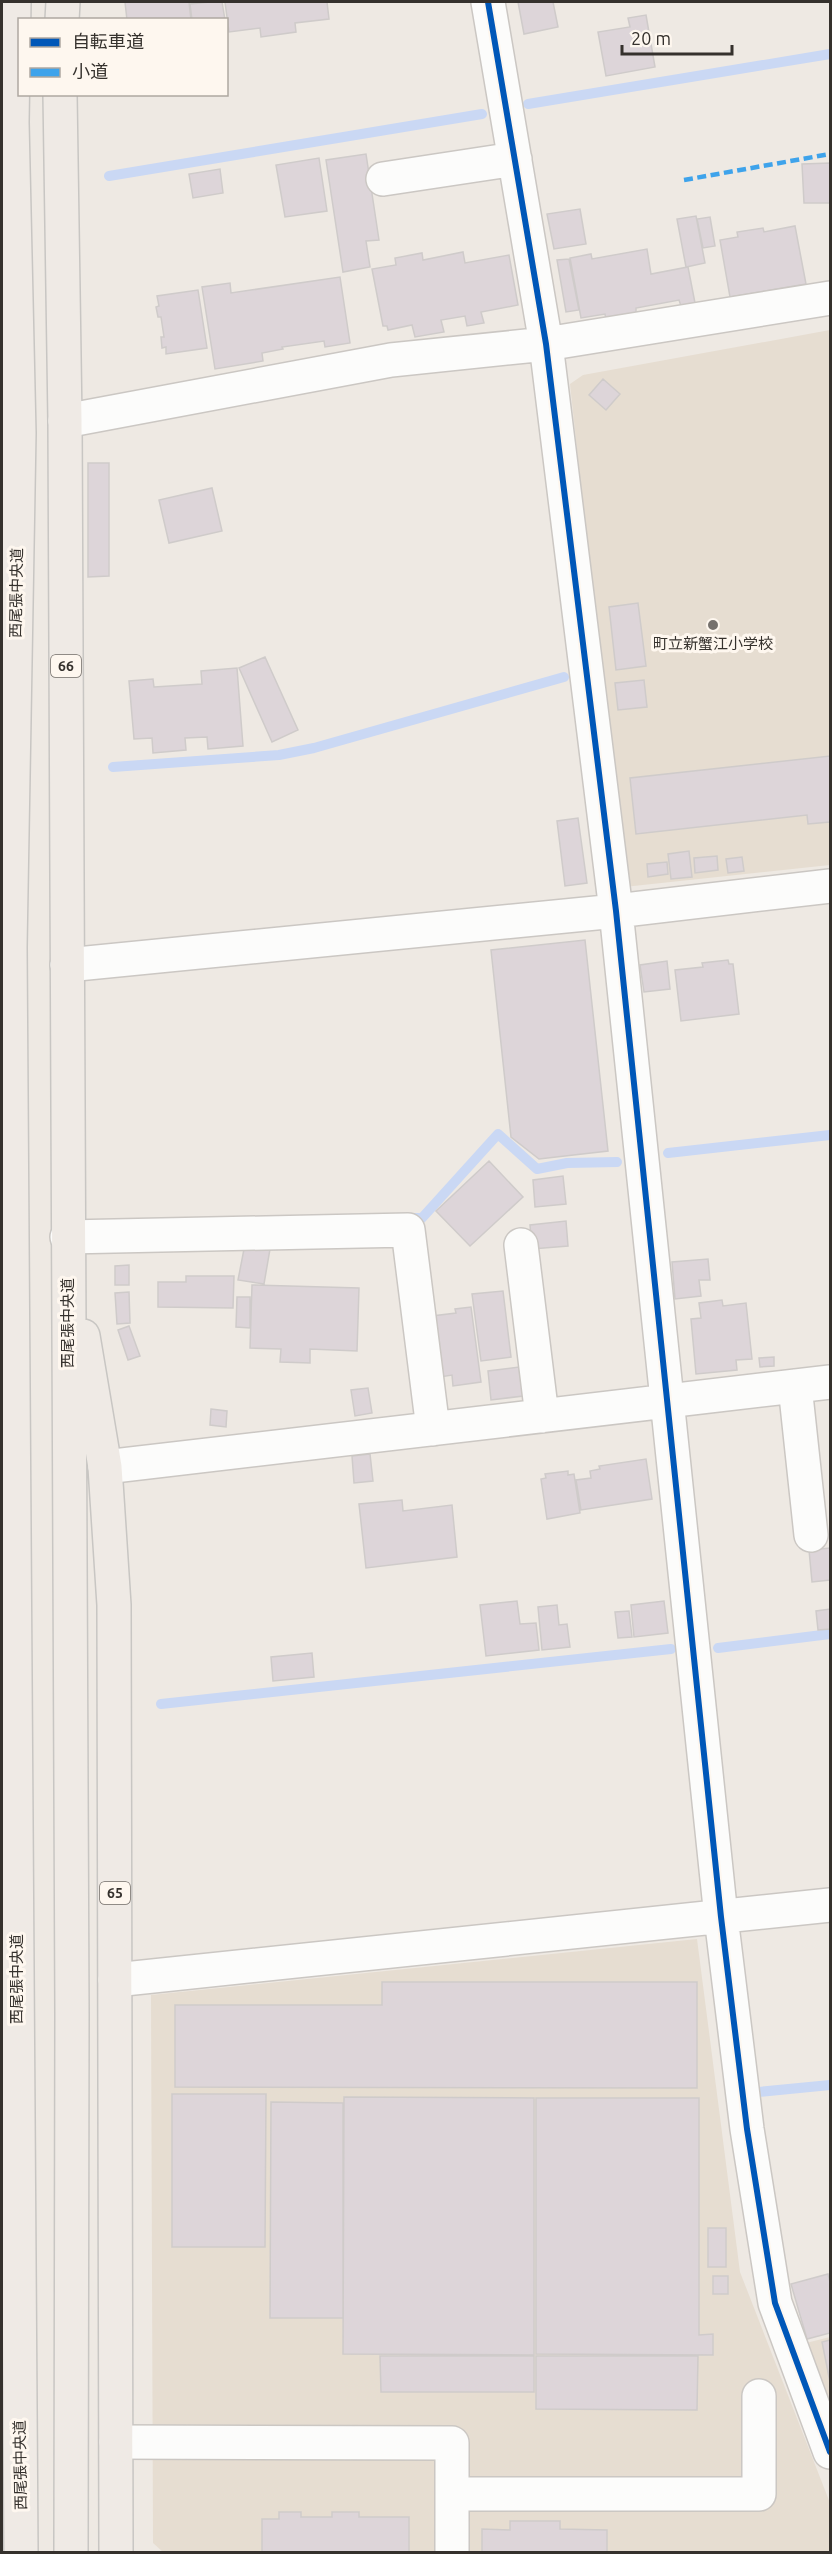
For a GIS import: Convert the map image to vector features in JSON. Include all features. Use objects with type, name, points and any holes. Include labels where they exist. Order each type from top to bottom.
[{"type":"main road","name":"西尾張中央道","points":[[14,2],[6,947],[7,1250],[21,2553]]},
{"type":"main road","points":[[62,18],[63,2]]},
{"type":"main road","name":"西尾張中央道","points":[[60,96],[65,421],[72,2014],[71,2553]]},
{"type":"main road","points":[[10,435],[65,421]]},
{"type":"main road","name":"65","points":[[67,1237],[105,1467],[114,1605],[116,2553]]},
{"type":"main road","points":[[2,1340],[7,1250]]},
{"type":"street","points":[[488,2],[546,344],[616,911],[721,1917],[747,2128],[775,2303],[831,2452]]},
{"type":"street","points":[[383,179],[515,159]]},
{"type":"street","points":[[65,421],[391,360],[546,344],[828,293]]},
{"type":"street","points":[[67,965],[616,911],[831,886]]},
{"type":"street","points":[[67,1237],[408,1230],[433,1429]]},
{"type":"street","points":[[521,1245],[542,1416]]},
{"type":"street","points":[[105,1467],[831,1382]]},
{"type":"street","points":[[795,1386],[811,1535]]},
{"type":"street","points":[[115,1980],[831,1905]]},
{"type":"street","points":[[452,2494],[759,2494],[759,2396]]},
{"type":"street","points":[[116,2442],[452,2443],[452,2553]]},
{"type":"shaded area","name":"町立新蟹江小学校","points":[[830,330],[830,865],[624,887],[570,384],[583,375]]},
{"type":"shaded area","points":[[697,1939],[740,2272],[830,2503],[830,2551],[163,2552],[153,2543],[151,1995]]},
{"type":"shaded area","points":[[830,2337],[830,2411],[806,2343]]},
{"type":"building","points":[[125,2],[189,2],[191,18],[127,18]]},
{"type":"building","points":[[222,2],[225,18],[192,18],[190,4]]},
{"type":"building","points":[[225,2],[327,2],[329,19],[295,23],[296,32],[261,37],[260,28],[229,32]]},
{"type":"building","points":[[518,2],[553,2],[558,27],[524,34]]},
{"type":"building","points":[[646,15],[655,67],[606,76],[598,32],[630,27],[628,18]]},
{"type":"building","points":[[366,154],[379,240],[366,241],[370,267],[343,272],[326,160]]},
{"type":"building","points":[[319,158],[327,211],[285,217],[276,165]]},
{"type":"building","points":[[830,163],[830,203],[804,203],[802,164]]},
{"type":"building","points":[[220,169],[223,193],[193,198],[189,174]]},
{"type":"building","points":[[580,209],[586,244],[554,249],[547,214]]},
{"type":"building","points":[[696,216],[705,263],[686,267],[677,219]]},
{"type":"building","points":[[710,217],[715,246],[703,248],[697,219]]},
{"type":"building","points":[[795,226],[806,284],[730,297],[720,240],[738,237],[737,232],[763,228],[764,232]]},
{"type":"building","points":[[647,249],[651,274],[688,267],[695,303],[681,306],[679,300],[636,308],[636,313],[606,319],[605,314],[581,318],[570,258],[591,254],[592,259]]},
{"type":"building","points":[[463,252],[465,263],[509,255],[518,305],[481,312],[484,323],[467,326],[465,316],[441,320],[444,332],[415,337],[412,325],[388,330],[387,326],[383,326],[372,269],[396,265],[395,258],[422,253],[423,260]]},
{"type":"building","points":[[569,259],[579,310],[566,312],[557,260]]},
{"type":"building","points":[[340,277],[350,343],[325,347],[324,341],[282,347],[283,349],[262,353],[263,361],[215,369],[202,287],[230,283],[231,293]]},
{"type":"building","points":[[198,290],[207,348],[166,354],[166,347],[162,348],[161,337],[164,337],[161,317],[158,317],[156,307],[159,306],[157,296]]},
{"type":"building","points":[[603,379],[620,394],[606,410],[589,395]]},
{"type":"building","points":[[88,463],[109,463],[109,576],[88,577]]},
{"type":"building","points":[[212,488],[222,531],[169,543],[159,500]]},
{"type":"building","points":[[638,603],[646,666],[616,670],[609,607]]},
{"type":"building","points":[[265,657],[298,730],[272,742],[239,668]]},
{"type":"building","points":[[237,668],[243,746],[208,749],[207,737],[185,738],[186,750],[153,753],[152,738],[134,739],[129,681],[153,679],[154,687],[202,684],[201,671]]},
{"type":"building","points":[[644,680],[647,707],[618,710],[615,683]]},
{"type":"building","points":[[830,756],[830,822],[808,824],[807,815],[636,834],[630,778]]},
{"type":"building","points":[[578,818],[587,883],[565,886],[557,821]]},
{"type":"building","points":[[689,851],[692,877],[671,879],[668,854]]},
{"type":"building","points":[[717,856],[718,870],[695,873],[694,858]]},
{"type":"building","points":[[742,857],[744,871],[728,873],[726,859]]},
{"type":"building","points":[[667,862],[668,874],[648,877],[647,864]]},
{"type":"building","points":[[585,940],[608,1151],[539,1159],[511,1137],[491,950]]},
{"type":"building","points":[[728,960],[729,964],[733,964],[739,1014],[681,1021],[675,970],[703,967],[702,963]]},
{"type":"building","points":[[667,961],[670,989],[644,992],[640,965]]},
{"type":"building","points":[[489,1161],[523,1197],[470,1246],[436,1211]]},
{"type":"building","points":[[563,1176],[566,1204],[535,1207],[533,1180]]},
{"type":"building","points":[[566,1221],[568,1246],[532,1249],[530,1225]]},
{"type":"building","points":[[245,1244],[270,1249],[264,1284],[238,1280]]},
{"type":"building","points":[[708,1259],[710,1280],[699,1280],[701,1296],[675,1299],[672,1262]]},
{"type":"building","points":[[129,1265],[129,1285],[115,1285],[115,1266]]},
{"type":"building","points":[[186,1276],[234,1276],[233,1308],[158,1307],[158,1282],[186,1282]]},
{"type":"building","points":[[252,1285],[359,1288],[357,1351],[310,1349],[310,1363],[280,1362],[281,1349],[250,1348]]},
{"type":"building","points":[[503,1291],[511,1357],[481,1361],[472,1294]]},
{"type":"building","points":[[129,1292],[130,1323],[117,1324],[115,1293]]},
{"type":"building","points":[[237,1297],[250,1297],[250,1328],[236,1327]]},
{"type":"building","points":[[722,1300],[723,1306],[746,1303],[752,1359],[736,1360],[737,1370],[696,1374],[691,1319],[701,1318],[699,1303]]},
{"type":"building","points":[[471,1307],[481,1382],[453,1386],[452,1375],[440,1377],[432,1316],[456,1313],[455,1309]]},
{"type":"building","points":[[129,1326],[140,1356],[128,1360],[118,1330]]},
{"type":"building","points":[[774,1357],[774,1366],[760,1367],[759,1358]]},
{"type":"building","points":[[519,1367],[523,1396],[491,1400],[488,1371]]},
{"type":"building","points":[[368,1388],[372,1413],[355,1416],[351,1390]]},
{"type":"building","points":[[211,1409],[227,1411],[226,1427],[210,1425]]},
{"type":"building","points":[[370,1454],[373,1481],[354,1483],[352,1456]]},
{"type":"building","points":[[646,1459],[652,1499],[581,1510],[576,1480],[591,1478],[590,1471],[600,1469],[599,1466]]},
{"type":"building","points":[[568,1471],[568,1475],[574,1474],[580,1513],[547,1519],[541,1479],[546,1478],[545,1474]]},
{"type":"building","points":[[402,1500],[403,1511],[452,1505],[457,1557],[366,1568],[359,1504]]},
{"type":"building","points":[[830,1548],[830,1580],[812,1582],[809,1550]]},
{"type":"building","points":[[517,1601],[520,1624],[536,1623],[539,1650],[486,1656],[480,1605]]},
{"type":"building","points":[[664,1601],[668,1633],[634,1637],[631,1605]]},
{"type":"building","points":[[557,1605],[559,1625],[567,1624],[570,1647],[542,1650],[538,1607]]},
{"type":"building","points":[[830,1609],[830,1629],[818,1630],[816,1611]]},
{"type":"building","points":[[629,1611],[632,1637],[618,1638],[615,1612]]},
{"type":"building","points":[[312,1653],[314,1677],[273,1681],[271,1657]]},
{"type":"building","points":[[382,1982],[697,1982],[697,2088],[175,2087],[175,2005],[382,2005]]},
{"type":"building","points":[[172,2094],[266,2094],[265,2247],[172,2247]]},
{"type":"building","points":[[344,2097],[534,2098],[534,2355],[343,2354]]},
{"type":"building","points":[[536,2098],[699,2098],[699,2335],[713,2334],[713,2355],[536,2354]]},
{"type":"building","points":[[271,2102],[343,2103],[343,2318],[270,2318]]},
{"type":"building","points":[[708,2228],[726,2228],[726,2267],[708,2267]]},
{"type":"building","points":[[828,2274],[830,2333],[807,2339],[791,2284]]},
{"type":"building","points":[[713,2276],[728,2276],[728,2294],[713,2294]]},
{"type":"building","points":[[830,2340],[830,2382],[822,2342]]},
{"type":"building","points":[[380,2356],[534,2356],[534,2392],[381,2392]]},
{"type":"building","points":[[536,2356],[698,2356],[697,2410],[536,2409]]},
{"type":"building","points":[[279,2512],[301,2512],[301,2517],[332,2517],[332,2512],[359,2512],[359,2517],[409,2517],[409,2552],[262,2552],[262,2519],[279,2519]]},
{"type":"building","points":[[510,2521],[560,2521],[560,2529],[607,2530],[607,2552],[482,2552],[482,2529],[510,2530]]},
{"type":"waterway","points":[[528,104],[830,54]]},
{"type":"waterway","points":[[109,176],[482,114]]},
{"type":"waterway","points":[[113,767],[279,755],[314,748],[564,677]]},
{"type":"waterway","points":[[405,1218],[422,1218],[498,1134],[537,1169],[567,1163],[617,1162]]},
{"type":"waterway","points":[[668,1153],[830,1135]]},
{"type":"waterway","points":[[718,1648],[830,1634]]},
{"type":"waterway","points":[[161,1704],[671,1649]]},
{"type":"waterway","points":[[758,2092],[830,2085]]},
{"type":"marked path","points":[[684,180],[830,154]]},
{"type":"cycle path","points":[[488,2],[546,344],[616,911],[721,1917],[747,2129],[775,2303],[830,2452]]},
{"type":"place","name":"町立新蟹江小学校","points":[[713,625]]}]
